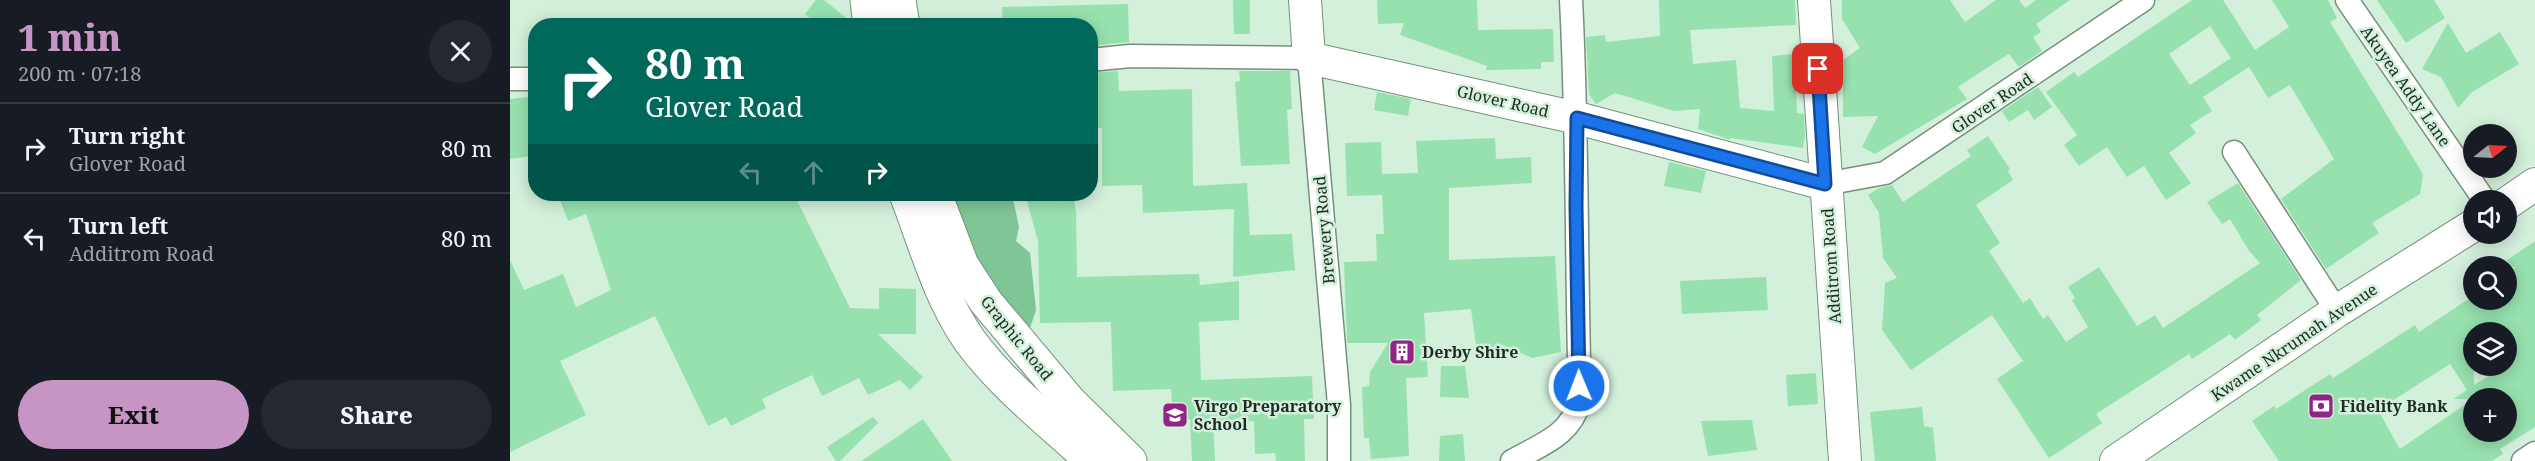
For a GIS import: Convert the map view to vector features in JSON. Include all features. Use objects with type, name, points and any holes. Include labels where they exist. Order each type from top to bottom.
[{"type":"main road","points":[[867,0],[869,18]]},
{"type":"main road","points":[[899,0],[902,18]]},
{"type":"main road","name":"Graphic Road","points":[[909,201],[941,291],[970,341],[1016,391],[1092,461]]},
{"type":"main road","name":"Graphic Road","points":[[938,201],[962,265],[986,302],[1071,402],[1131,461]]},
{"type":"street","name":"Brewery Road","points":[[1305,0],[1339,405],[1338,461]]},
{"type":"street","points":[[1512,461],[1563,433],[1575,418],[1580,400],[1576,206],[1577,118],[1571,0]]},
{"type":"street","name":"Additrom Road","points":[[1814,0],[1845,461]]},
{"type":"street","name":"Glover Road","points":[[1098,59],[1130,56],[1309,58],[1577,118],[1825,184],[1885,173],[2143,0]]},
{"type":"street","name":"Akuyea Addy Lane","points":[[2347,0],[2478,190]]},
{"type":"street","points":[[510,79],[528,79]]},
{"type":"street","points":[[2234,152],[2337,311]]},
{"type":"street","points":[[2517,196],[2535,184]]},
{"type":"street","name":"Kwame Nkrumah Avenue","points":[[2116,461],[2337,311],[2463,232]]},
{"type":"street","points":[[2523,461],[2535,453]]},
{"type":"green space","points":[[950,201],[1013,201],[1019,227],[1016,241],[1030,253],[1036,310],[1027,337],[996,304]]},
{"type":"building","points":[[816,0],[824,0],[846,18],[810,18],[805,14]]},
{"type":"building","points":[[1233,0],[1250,0],[1250,34],[1234,34]]},
{"type":"building","points":[[1377,0],[1477,0],[1478,30],[1553,29],[1554,62],[1541,62],[1541,69],[1486,70],[1487,66],[1400,35],[1404,23],[1378,24]]},
{"type":"building","points":[[1659,0],[1795,0],[1796,25],[1690,30],[1693,64],[1736,60],[1740,108],[1774,111],[1772,56],[1795,54],[1797,113],[1804,114],[1803,148],[1730,138],[1730,140],[1698,129],[1700,109],[1674,111],[1615,93],[1596,104],[1589,94],[1586,37],[1605,35],[1606,42],[1660,36]]},
{"type":"building","points":[[1842,0],[1950,0],[1965,22],[1996,0],[2019,0],[2025,8],[2036,0],[2070,0],[2036,24],[2041,32],[2033,37],[2042,51],[2019,67],[2009,54],[2002,58],[1958,87],[1967,99],[1875,154],[1862,147],[1878,116],[1843,117],[1843,60],[1860,48],[1842,19]]},
{"type":"building","points":[[2192,0],[2223,0],[2255,50],[2289,27],[2272,0],[2328,0],[2337,18],[2330,22],[2423,174],[2420,194],[2372,223],[2379,233],[2326,269],[2281,199],[2334,159],[2290,85],[2268,98],[2249,67],[2203,97],[2212,111],[2190,125],[2196,133],[2169,153],[2191,183],[2166,200],[2144,166],[2127,177],[2107,147],[2079,166],[2064,145],[2077,135],[2046,92],[2074,72],[2078,77]],"holes":[[[2210,26],[2231,58],[2190,85],[2169,54]]]},
{"type":"building","points":[[2377,0],[2434,0],[2445,18],[2406,43]]},
{"type":"building","points":[[1128,4],[1129,42],[1098,45],[1098,18],[1003,18],[1002,7]]},
{"type":"building","points":[[2448,23],[2466,53],[2500,32],[2519,64],[2472,92],[2458,108],[2441,77],[2422,69]]},
{"type":"building","points":[[1118,71],[1119,91],[1192,89],[1193,186],[1247,183],[1250,235],[1292,234],[1295,270],[1233,277],[1234,209],[1143,213],[1142,185],[1102,186],[1102,128],[1098,128],[1098,72]]},
{"type":"building","points":[[1239,71],[1290,71],[1292,109],[1287,110],[1290,164],[1241,166],[1235,82],[1240,81]]},
{"type":"building","points":[[2038,87],[2052,107],[2034,120],[2028,110],[2009,122],[2002,111]]},
{"type":"building","points":[[1377,92],[1411,99],[1408,116],[1374,110]]},
{"type":"building","points":[[528,97],[528,157],[510,159],[510,99]]},
{"type":"building","points":[[1988,136],[2010,169],[2008,171],[2013,180],[1976,205],[2000,243],[1989,251],[2023,303],[2030,298],[2043,319],[2048,315],[2066,342],[2088,327],[2072,300],[2075,298],[2068,287],[2099,267],[2137,326],[2155,315],[2163,328],[2260,263],[2249,251],[2230,219],[2222,224],[2207,202],[2238,183],[2301,280],[2257,315],[2261,320],[2235,340],[2230,334],[2192,359],[2189,354],[2096,414],[2102,423],[2049,458],[1997,379],[2023,361],[1992,315],[1911,370],[1882,330],[1885,283],[1897,278],[1883,258],[1879,213],[1868,195],[1879,188],[1892,185],[1903,202],[1971,156],[1967,150]]},
{"type":"building","points":[[1495,138],[1496,159],[1531,157],[1532,183],[1449,188],[1449,260],[1555,256],[1561,352],[1532,358],[1498,343],[1495,351],[1477,352],[1471,309],[1424,313],[1428,377],[1406,378],[1409,456],[1371,459],[1369,438],[1364,438],[1362,387],[1369,386],[1370,372],[1388,343],[1347,343],[1344,262],[1377,261],[1376,234],[1384,234],[1382,195],[1347,196],[1345,143],[1381,142],[1382,174],[1418,173],[1416,141]]},
{"type":"building","points":[[1669,162],[1706,171],[1701,193],[1664,186]]},
{"type":"building","points":[[561,201],[797,201],[850,308],[879,309],[879,288],[916,289],[916,334],[878,334],[923,377],[910,390],[900,380],[868,395],[859,378],[822,396],[812,375],[762,399],[766,408],[731,426],[726,417],[708,426],[655,316],[560,361],[586,415],[510,452],[510,260],[524,290],[563,274],[576,307],[611,290],[586,214],[568,221]]},
{"type":"building","points":[[1027,201],[1074,201],[1077,277],[1199,274],[1200,285],[1239,281],[1239,320],[1199,322],[1201,380],[1312,376],[1314,419],[1304,419],[1305,461],[1276,461],[1275,453],[1255,454],[1254,421],[1213,423],[1215,461],[1192,461],[1190,419],[1173,420],[1171,389],[1113,391],[1111,322],[1040,323],[1038,241]]},
{"type":"building","points":[[2535,241],[2535,427],[2517,438],[2517,388],[2466,388],[2450,364],[2378,410],[2400,449],[2463,406],[2463,442],[2511,442],[2500,449],[2503,454],[2492,461],[2279,461],[2252,421],[2274,406],[2276,409],[2330,374],[2333,378],[2415,325],[2419,332],[2463,303],[2463,310],[2517,310],[2517,256],[2513,256]]},
{"type":"building","points":[[1766,277],[1768,310],[1682,314],[1680,281]]},
{"type":"building","points":[[1441,366],[1465,366],[1469,398],[1440,397]]},
{"type":"building","points":[[1816,373],[1818,404],[1788,406],[1786,375]]},
{"type":"building","points":[[2463,393],[2463,399],[2453,399]]},
{"type":"building","points":[[1922,407],[1924,426],[1933,428],[1936,461],[1875,461],[1870,412]]},
{"type":"building","points":[[873,417],[878,423],[840,461],[836,461],[827,447]]},
{"type":"building","points":[[923,419],[952,461],[861,461],[885,445]]},
{"type":"building","points":[[1752,420],[1757,450],[1708,456],[1701,421]]},
{"type":"building","points":[[1463,434],[1465,461],[1439,461],[1440,436]]},
{"type":"place","name":"Derby Shire","points":[[1402,352]]},
{"type":"place","name":"Fidelity Bank","points":[[2321,406]]},
{"type":"place","name":"Virgo Preparatory School","points":[[1175,415]]},
{"type":"route","points":[[1579,386],[1577,118],[1825,184],[1818,69]]}]
